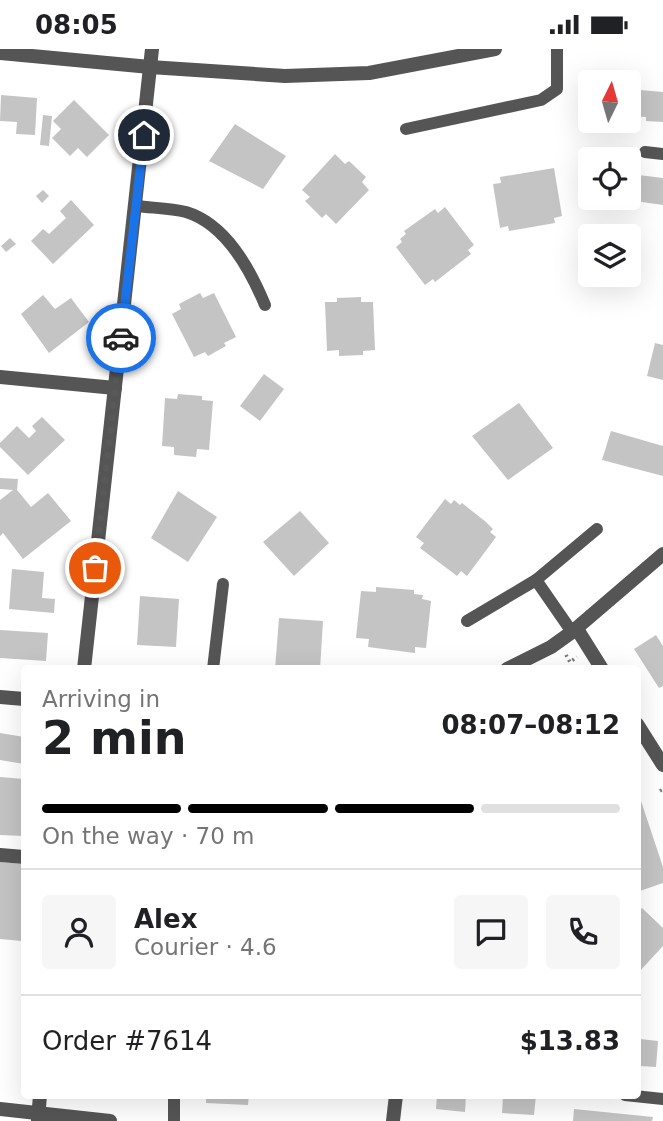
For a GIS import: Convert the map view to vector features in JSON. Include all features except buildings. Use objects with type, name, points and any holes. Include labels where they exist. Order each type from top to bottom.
[{"type":"street","points":[[84,665],[137,206],[152,49]]},
{"type":"street","points":[[0,53],[285,76],[369,73],[495,49]]},
{"type":"street","points":[[0,377],[115,388]]},
{"type":"street","points":[[515,665],[551,647],[575,630],[663,554]]},
{"type":"street","points":[[575,630],[599,665]]},
{"type":"street","points":[[0,697],[21,699]]},
{"type":"street","points":[[641,730],[663,765]]},
{"type":"street","points":[[0,855],[21,857]]},
{"type":"street","points":[[38,1117],[40,1099]]},
{"type":"street","points":[[393,1121],[396,1099]]},
{"type":"street","points":[[0,1109],[38,1117],[110,1121]]},
{"type":"lane","points":[[406,129],[541,100],[557,89],[557,49]]},
{"type":"lane","points":[[645,152],[663,154]]},
{"type":"lane","points":[[137,206],[185,212],[219,232],[250,272],[265,305]]},
{"type":"lane","points":[[467,621],[536,580],[597,529]]},
{"type":"lane","points":[[536,580],[575,630]]},
{"type":"lane","points":[[213,665],[223,584]]},
{"type":"lane","points":[[641,1097],[663,1099]]},
{"type":"lane","points":[[174,1099],[174,1121]]},
{"type":"way so far","points":[[95,568],[121,338]]},
{"type":"route","points":[[121,338],[144,135]]}]
